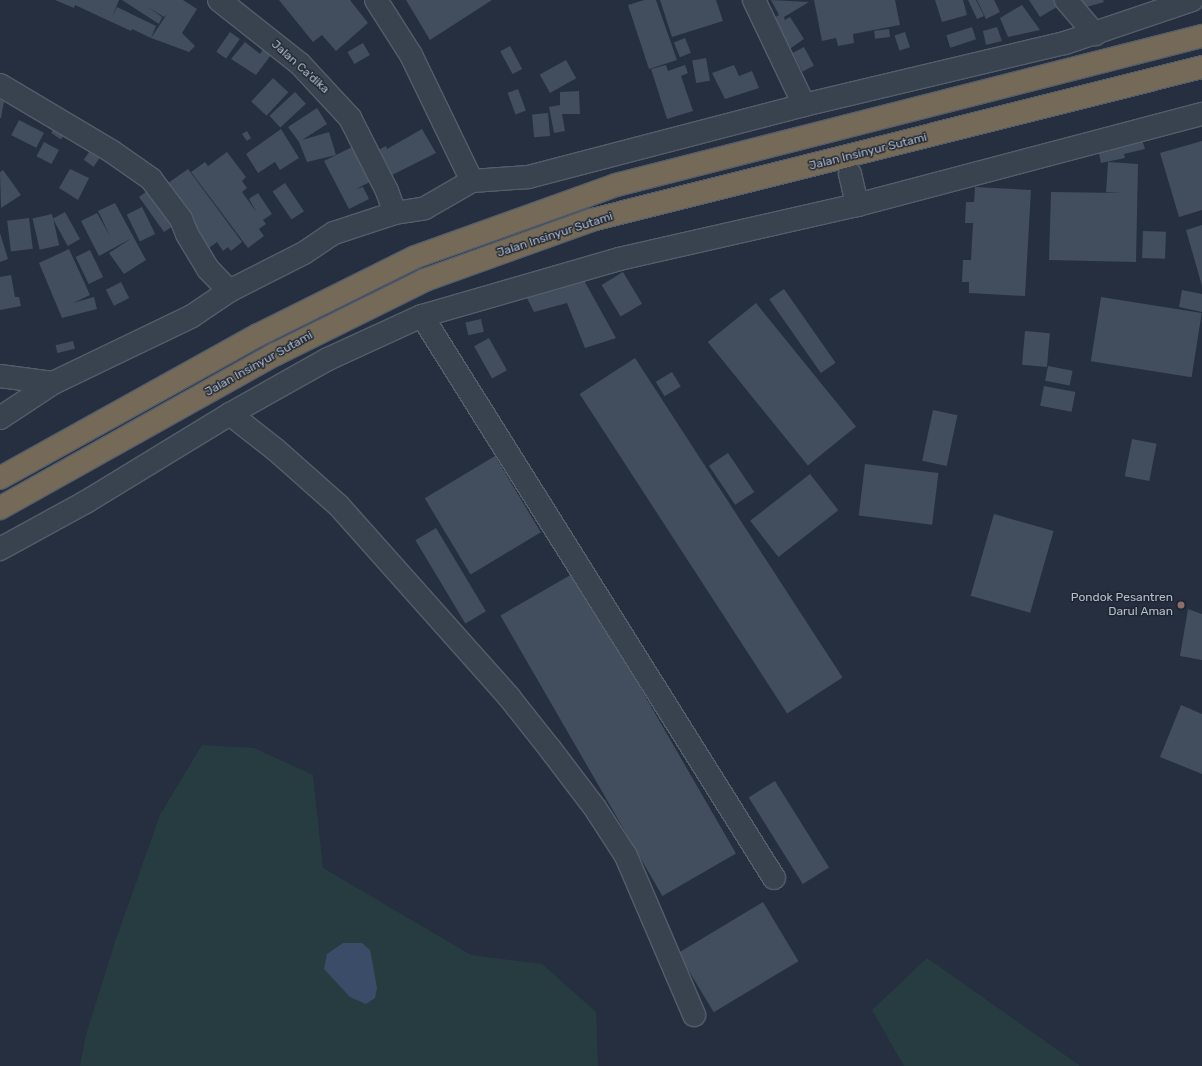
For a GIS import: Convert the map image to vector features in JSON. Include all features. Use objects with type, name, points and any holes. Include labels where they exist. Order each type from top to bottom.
[{"type":"highway","name":"Jalan Insinyur Sutami","points":[[0,478],[258,335],[415,257],[616,185],[1202,36]]},
{"type":"highway","name":"Jalan Insinyur Sutami","points":[[0,508],[276,354],[425,280],[592,220],[1202,67]]},
{"type":"street","name":"Jalan Ca'dika","points":[[219,0],[300,64],[342,108],[350,118],[380,178],[395,214]]},
{"type":"street","points":[[376,0],[411,55],[472,181]]},
{"type":"street","points":[[754,0],[804,105]]},
{"type":"street","points":[[1066,0],[1095,34]]},
{"type":"street","points":[[0,418],[53,383],[192,316],[229,291],[304,253],[334,234],[395,214],[425,208],[472,181],[528,177],[804,105],[833,108],[1095,34],[1192,0]]},
{"type":"street","points":[[0,85],[111,151],[151,179],[177,213],[208,269],[229,291]]},
{"type":"street","points":[[0,549],[86,502],[230,414],[328,359],[422,316],[619,259],[857,205],[1202,114]]},
{"type":"street","points":[[850,174],[857,205]]},
{"type":"street","points":[[422,316],[774,878]]},
{"type":"street","points":[[0,376],[53,383]]},
{"type":"street","points":[[230,414],[286,458],[338,506],[504,691],[552,750],[595,808],[626,856],[694,1016]]},
{"type":"green space","points":[[202,745],[254,748],[313,775],[323,868],[471,955],[542,964],[596,1012],[598,1066],[80,1066],[86,1035],[115,942],[160,815]]},
{"type":"green space","points":[[927,958],[1079,1066],[904,1066],[872,1010]]},
{"type":"water","points":[[343,943],[362,943],[370,950],[377,988],[375,998],[366,1004],[350,997],[324,969],[327,954]]},
{"type":"building","points":[[55,0],[119,0],[112,17],[117,7],[156,26],[151,38],[132,29],[131,31],[75,5],[74,8]]},
{"type":"building","points":[[122,0],[183,0],[197,9],[182,33],[195,46],[189,52],[151,38],[167,14],[164,17],[148,7],[162,17],[159,24]]},
{"type":"building","points":[[279,0],[350,0],[368,23],[336,51],[322,35],[313,42]]},
{"type":"building","points":[[406,0],[492,0],[430,40]]},
{"type":"building","points":[[644,0],[656,0],[677,60],[649,69],[628,5]]},
{"type":"building","points":[[660,0],[716,0],[723,21],[672,37]]},
{"type":"building","points":[[771,0],[809,2],[784,17],[785,20],[790,17],[804,39],[788,50],[774,27],[778,24],[774,18],[779,15]]},
{"type":"building","points":[[814,0],[895,0],[900,25],[853,34],[854,43],[838,46],[836,38],[822,41]]},
{"type":"building","points":[[935,0],[963,0],[967,15],[942,22]]},
{"type":"building","points":[[968,0],[976,0],[984,16],[977,19]]},
{"type":"building","points":[[977,0],[994,0],[1000,12],[986,19]]},
{"type":"building","points":[[1029,0],[1060,0],[1062,4],[1040,17]]},
{"type":"building","points":[[1073,0],[1103,0],[1104,2],[1076,10]]},
{"type":"building","points":[[1022,5],[1040,30],[1008,37],[1000,18]]},
{"type":"building","points":[[972,27],[976,39],[950,48],[946,35]]},
{"type":"building","points":[[997,27],[1002,41],[986,45],[983,31]]},
{"type":"building","points":[[889,29],[890,37],[875,39],[874,31]]},
{"type":"building","points":[[230,32],[240,39],[226,59],[216,52]]},
{"type":"building","points":[[905,32],[910,47],[899,51],[895,35]]},
{"type":"building","points":[[685,38],[691,53],[680,57],[674,42]]},
{"type":"building","points":[[245,42],[260,54],[263,49],[271,55],[256,75],[231,59]]},
{"type":"building","points":[[363,43],[370,55],[354,64],[347,52]]},
{"type":"building","points":[[510,46],[522,69],[512,74],[500,51]]},
{"type":"building","points":[[804,47],[814,66],[802,72],[793,53]]},
{"type":"building","points":[[706,58],[710,81],[696,83],[692,60]]},
{"type":"building","points":[[566,60],[576,78],[550,93],[540,75]]},
{"type":"building","points":[[666,65],[668,71],[685,65],[688,73],[681,76],[693,111],[667,119],[651,69]]},
{"type":"building","points":[[734,65],[739,76],[752,71],[759,88],[725,99],[712,73]]},
{"type":"building","points":[[273,78],[288,92],[267,116],[251,101]]},
{"type":"building","points":[[518,89],[526,111],[516,114],[508,93]]},
{"type":"building","points":[[579,91],[580,114],[562,114],[565,131],[554,133],[549,107],[560,105],[560,92]]},
{"type":"building","points":[[295,92],[306,104],[280,128],[269,116]]},
{"type":"building","points":[[0,100],[4,101],[1,118],[0,118]]},
{"type":"building","points":[[317,108],[327,124],[302,140],[329,132],[336,155],[307,162],[299,142],[288,127]]},
{"type":"building","points":[[548,113],[550,136],[534,137],[532,114]]},
{"type":"building","points":[[19,120],[44,133],[36,148],[11,135]]},
{"type":"building","points":[[55,127],[65,134],[61,140],[51,133]]},
{"type":"building","points":[[281,129],[299,158],[280,170],[275,162],[258,173],[246,154]]},
{"type":"building","points":[[422,129],[436,153],[388,177],[376,151],[386,146],[387,149]]},
{"type":"building","points":[[247,131],[251,138],[247,141],[242,134]]},
{"type":"building","points":[[1141,136],[1145,149],[1124,154],[1125,158],[1101,163],[1098,149]]},
{"type":"building","points":[[1202,141],[1202,210],[1179,217],[1160,153]]},
{"type":"building","points":[[44,142],[59,150],[51,164],[36,156]]},
{"type":"building","points":[[94,145],[104,152],[94,167],[84,160]]},
{"type":"building","points":[[354,146],[372,181],[356,189],[363,187],[369,199],[349,209],[324,161]]},
{"type":"building","points":[[227,152],[246,177],[242,181],[247,188],[242,192],[257,213],[249,199],[258,193],[272,214],[263,220],[266,224],[259,229],[264,236],[248,248],[191,172],[205,162],[208,166]]},
{"type":"building","points":[[1108,162],[1138,164],[1136,262],[1049,260],[1051,192],[1122,193],[1106,192]]},
{"type":"building","points":[[70,169],[89,178],[78,200],[59,188]]},
{"type":"building","points":[[188,169],[242,242],[231,251],[228,247],[223,251],[217,242],[205,251],[164,186]]},
{"type":"building","points":[[3,170],[21,195],[1,208],[0,172]]},
{"type":"building","points":[[285,183],[304,211],[292,220],[273,191]]},
{"type":"building","points":[[154,186],[173,226],[164,232],[139,197]]},
{"type":"building","points":[[975,187],[1031,190],[1025,296],[969,293],[969,282],[962,282],[963,260],[971,260],[973,223],[965,223],[966,202],[974,202]]},
{"type":"building","points":[[115,203],[146,260],[124,274],[109,253],[132,238],[99,256],[81,221],[97,213],[110,236],[98,211]]},
{"type":"building","points":[[142,207],[155,234],[140,241],[127,214]]},
{"type":"building","points":[[65,212],[80,239],[68,246],[53,219]]},
{"type":"building","points":[[52,214],[59,245],[40,250],[33,218]]},
{"type":"building","points":[[29,218],[33,249],[11,251],[7,221]]},
{"type":"building","points":[[1202,225],[1202,286],[1186,230]]},
{"type":"building","points":[[1143,231],[1166,232],[1165,259],[1142,258]]},
{"type":"building","points":[[0,233],[8,259],[0,262]]},
{"type":"building","points":[[69,249],[90,295],[73,303],[94,297],[97,309],[62,318],[39,263]]},
{"type":"building","points":[[90,250],[103,277],[89,284],[76,257]]},
{"type":"building","points":[[623,272],[642,304],[621,317],[602,285]]},
{"type":"building","points":[[11,275],[15,297],[19,297],[21,306],[0,310],[0,277]]},
{"type":"building","points":[[581,275],[616,338],[585,348],[567,303],[534,312],[524,292]]},
{"type":"building","points":[[121,282],[129,298],[114,306],[106,290]]},
{"type":"building","points":[[784,289],[836,363],[821,373],[769,299]]},
{"type":"building","points":[[1182,290],[1202,294],[1202,312],[1179,307]]},
{"type":"building","points":[[1101,297],[1202,313],[1192,377],[1091,361]]},
{"type":"building","points":[[756,303],[856,427],[808,466],[708,342]]},
{"type":"building","points":[[481,319],[484,332],[468,335],[465,323]]},
{"type":"building","points":[[1025,331],[1050,333],[1047,367],[1022,365]]},
{"type":"building","points":[[489,338],[507,370],[492,379],[474,346]]},
{"type":"building","points":[[73,341],[75,349],[57,353],[56,345]]},
{"type":"building","points":[[635,358],[843,678],[787,713],[580,394]]},
{"type":"building","points":[[1048,366],[1073,371],[1070,385],[1045,381]]},
{"type":"building","points":[[672,372],[681,387],[664,396],[656,382]]},
{"type":"building","points":[[1044,386],[1075,392],[1072,412],[1040,406]]},
{"type":"building","points":[[933,410],[957,415],[947,466],[922,461]]},
{"type":"building","points":[[1132,439],[1157,444],[1149,481],[1125,476]]},
{"type":"building","points":[[728,453],[754,492],[735,505],[709,466]]},
{"type":"building","points":[[495,456],[541,532],[471,575],[425,498]]},
{"type":"building","points":[[865,464],[938,473],[932,525],[859,516]]},
{"type":"building","points":[[810,474],[838,510],[778,557],[750,521]]},
{"type":"building","points":[[994,514],[1054,531],[1030,613],[971,596]]},
{"type":"building","points":[[436,528],[486,611],[465,624],[415,540]]},
{"type":"building","points":[[574,573],[736,854],[662,896],[500,616]]},
{"type":"building","points":[[1188,609],[1202,614],[1202,660],[1180,656]]},
{"type":"building","points":[[1181,705],[1202,714],[1202,774],[1160,757]]},
{"type":"building","points":[[775,781],[829,868],[803,884],[749,797]]},
{"type":"building","points":[[763,902],[799,961],[714,1012],[678,953]]},
{"type":"tunnel","points":[[836,118],[850,174]]},
{"type":"place","name":"Pondok Pesantren Darul Aman","points":[[1181,605]]}]
